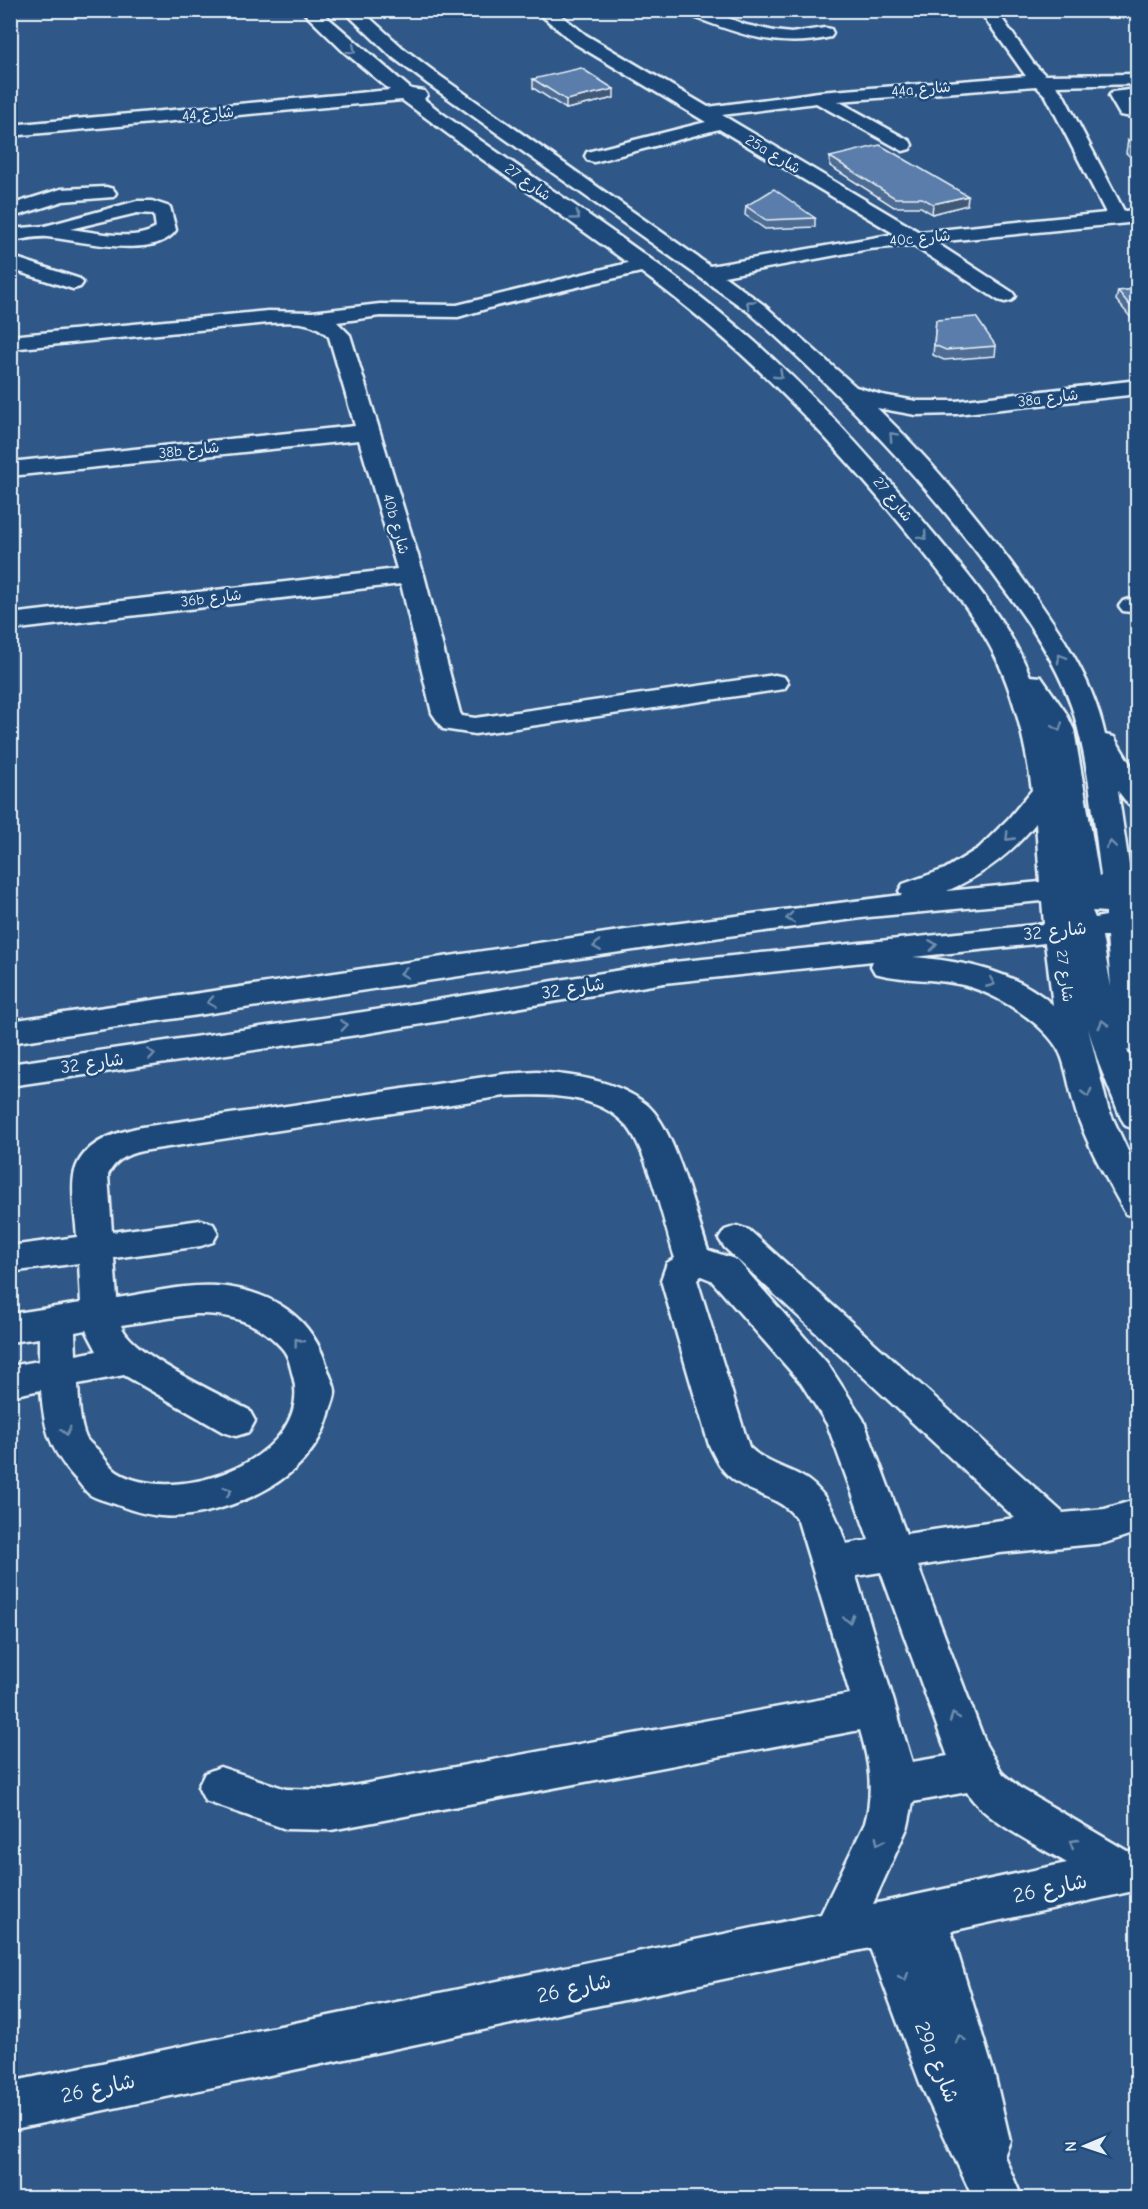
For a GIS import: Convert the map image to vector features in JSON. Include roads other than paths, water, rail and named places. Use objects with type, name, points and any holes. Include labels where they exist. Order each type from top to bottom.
[{"type":"street","name":"شارع 27","points":[[309,10],[335,36],[406,94],[718,321],[770,367],[821,417],[871,471],[953,571],[984,616],[1012,663],[1031,714],[1044,791],[1098,906],[1127,989],[1137,1042]]},
{"type":"street","name":"شارع 27","points":[[351,10],[397,52],[757,309],[852,393],[932,479],[969,523],[1039,619],[1069,672],[1086,710],[1104,790],[1098,906],[1076,1053],[1091,1107],[1114,1164],[1137,1205]]},
{"type":"street","points":[[544,12],[575,10]]},
{"type":"street","points":[[692,10],[764,35],[799,37],[825,33]]},
{"type":"street","points":[[987,10],[1027,68],[1054,94],[1128,217]]},
{"type":"street","name":"25a شارع","points":[[544,12],[566,31],[915,238],[1005,296]]},
{"type":"street","points":[[1107,79],[1126,111],[1137,113]]},
{"type":"street","name":"44a شارع","points":[[705,113],[762,103],[819,97],[1040,80],[1137,79]]},
{"type":"street","name":"شارع 44","points":[[10,131],[406,94],[434,95],[450,90]]},
{"type":"street","points":[[1118,96],[1137,94]]},
{"type":"street","points":[[819,97],[903,145]]},
{"type":"street","points":[[594,156],[722,123]]},
{"type":"street","points":[[10,212],[49,193],[105,193]]},
{"type":"street","points":[[10,235],[51,231],[57,234],[136,240],[158,236],[166,230],[163,211],[145,206],[56,227],[51,231]]},
{"type":"street","name":"40c شارع","points":[[705,273],[858,245],[1128,217]]},
{"type":"street","points":[[10,262],[73,284]]},
{"type":"street","points":[[10,343],[268,317],[314,318],[380,310],[458,311],[490,301],[644,265]]},
{"type":"street","name":"40b شارع","points":[[314,318],[334,328],[339,335],[411,575],[448,718],[459,725],[475,726],[775,683]]},
{"type":"street","name":"38a شارع","points":[[852,393],[895,407],[924,409],[958,408],[1137,387]]},
{"type":"street","points":[[932,479],[926,439],[944,416],[958,408]]},
{"type":"street","name":"38b شارع","points":[[10,469],[369,432]]},
{"type":"street","name":"36b شارع","points":[[10,622],[411,575]]},
{"type":"street","points":[[1012,663],[1042,695],[1060,730],[1083,874],[1098,906],[1095,986],[1107,1036],[1137,1118]]},
{"type":"street","points":[[1086,710],[1137,798]]},
{"type":"street","points":[[10,1032],[833,912],[926,888],[954,877],[986,858],[1006,841],[1022,823],[1044,791]]},
{"type":"street","points":[[833,912],[1098,906]]},
{"type":"street","points":[[664,974],[706,961],[792,943],[996,914],[1098,906]]},
{"type":"street","name":"شارع 32","points":[[10,1075],[363,1023],[664,974],[788,962],[1098,906]]},
{"type":"street","points":[[788,962],[928,968],[976,976],[1029,1002],[1051,1021],[1076,1053]]},
{"type":"street","points":[[236,1421],[129,1360],[109,1340],[100,1314],[91,1175],[95,1164],[103,1154],[128,1141],[505,1085],[537,1083],[599,1094],[635,1113],[647,1127],[655,1143],[695,1264]]},
{"type":"street","points":[[10,1259],[201,1233]]},
{"type":"street","points":[[737,1239],[1054,1530]]},
{"type":"street","points":[[836,1933],[886,1826],[892,1808],[893,1785],[890,1761],[832,1563],[811,1507],[801,1495],[787,1486],[757,1476],[743,1468],[730,1452],[679,1280],[681,1273],[695,1264],[715,1265],[724,1270],[814,1373],[830,1395],[855,1444],[964,1744],[988,1788],[1005,1802],[1130,1871]]},
{"type":"street","points":[[10,1328],[198,1300],[228,1302],[256,1309],[279,1322],[298,1340],[311,1361],[315,1385],[312,1410],[302,1436],[283,1458],[258,1478],[229,1492],[186,1501],[164,1502],[133,1496],[105,1484],[84,1467],[69,1445],[63,1421],[56,1322]]},
{"type":"street","points":[[10,1381],[129,1360]]},
{"type":"street","points":[[832,1563],[1054,1530],[1105,1526],[1137,1515]]},
{"type":"street","points":[[220,1787],[286,1809],[331,1810],[875,1708]]},
{"type":"street","points":[[893,1785],[977,1771]]},
{"type":"street","name":"شارع 26","points":[[10,2106],[1130,1871]]},
{"type":"street","name":"29a شارع","points":[[904,1918],[944,2083],[998,2198]]}]
